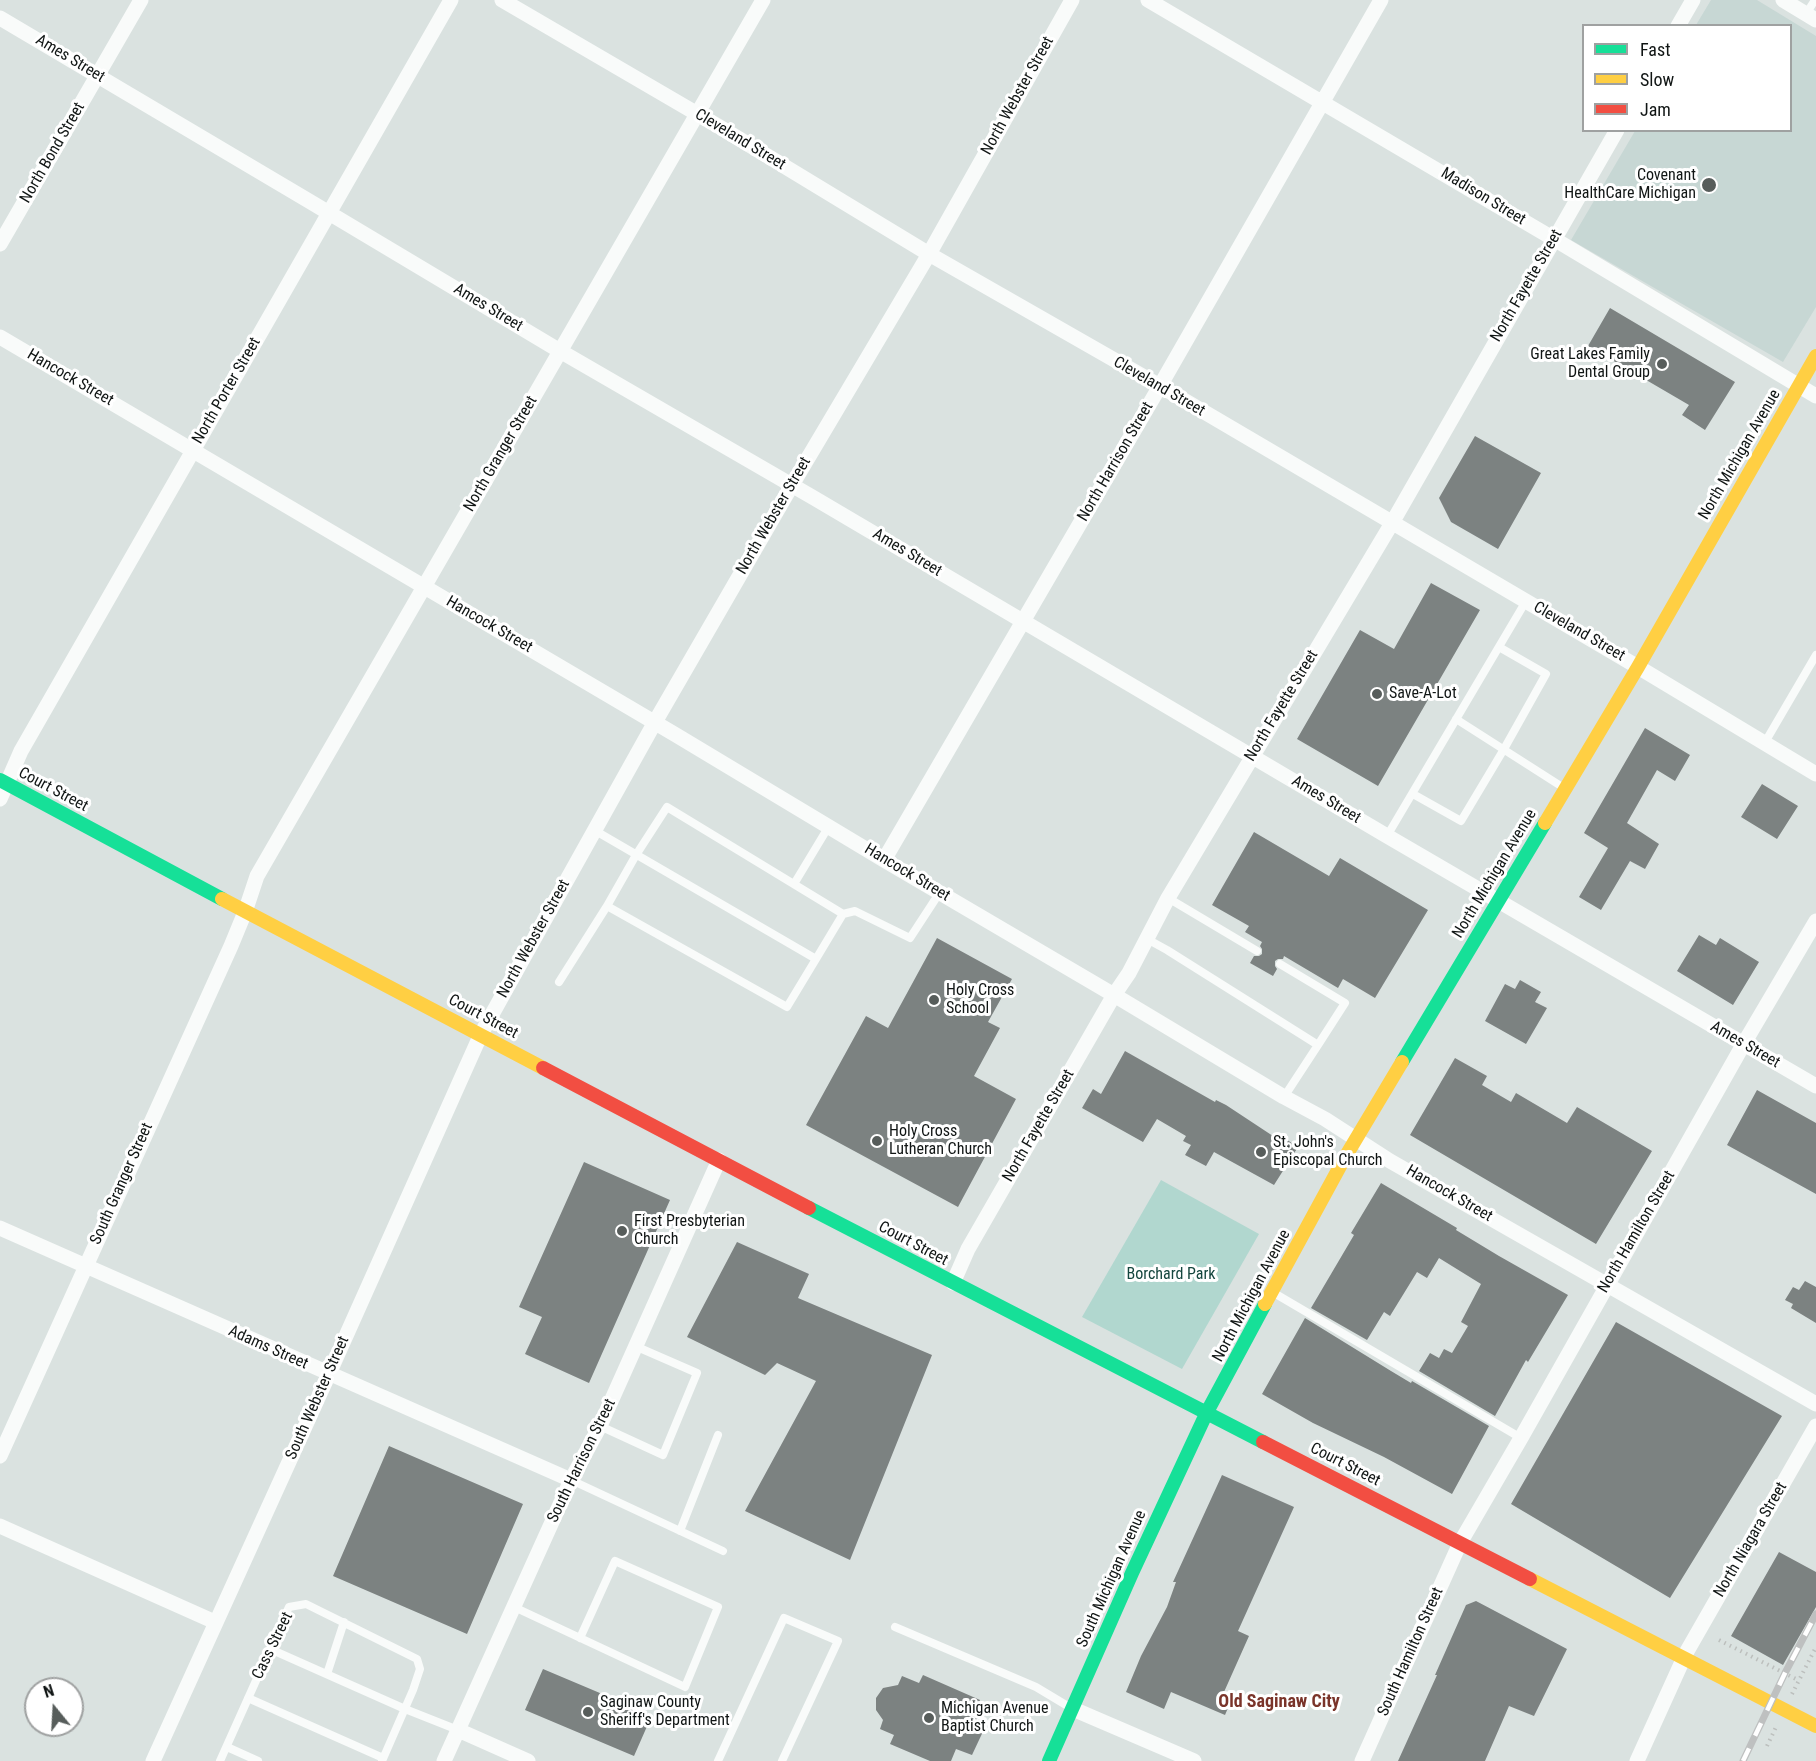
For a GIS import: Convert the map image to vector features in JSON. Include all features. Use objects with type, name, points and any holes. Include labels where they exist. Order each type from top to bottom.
[{"type":"main road","name":"North Michigan Avenue","points":[[1207,1412],[1356,1137],[1638,667],[1816,356]]},
{"type":"main road","name":"Court Street","points":[[3,782],[953,1283],[1816,1726]]},
{"type":"main road","name":"South Michigan Avenue","points":[[1049,1761],[1132,1573],[1207,1412]]},
{"type":"street","name":"North Bond Street","points":[[0,244],[141,0]]},
{"type":"street","name":"North Porter Street","points":[[0,799],[3,782],[451,0]]},
{"type":"street","name":"Cleveland Street","points":[[502,0],[928,254],[1160,386],[1816,774]]},
{"type":"street","name":"North Granger Street","points":[[246,912],[257,876],[763,0]]},
{"type":"street","name":"North Webster Street","points":[[481,1034],[655,722],[928,254],[1072,0]]},
{"type":"street","name":"Madison Street","points":[[1148,0],[1816,396]]},
{"type":"street","name":"North Harrison Street","points":[[884,860],[1382,0]]},
{"type":"street","points":[[1679,24],[1693,0]]},
{"type":"street","points":[[1783,0],[1811,17]]},
{"type":"street","name":"Ames Street","points":[[0,18],[560,351],[1816,1086]]},
{"type":"street","name":"North Fayette Street","points":[[953,1283],[968,1250],[1114,995],[1129,973],[1168,898],[1392,523],[1616,132]]},
{"type":"street","name":"Hancock Street","points":[[0,337],[655,722],[1284,1097],[1356,1137],[1390,1161],[1816,1404]]},
{"type":"street","name":"South Granger Street","points":[[0,1456],[246,912]]},
{"type":"street","name":"North Hamilton Street","points":[[1460,1543],[1816,921]]},
{"type":"street","name":"South Webster Street","points":[[153,1761],[481,1034]]},
{"type":"street","name":"South Harrison Street","points":[[444,1761],[571,1480],[600,1426],[719,1160]]},
{"type":"street","name":"Adams Street","points":[[0,1228],[571,1480]]},
{"type":"street","name":"North Niagara Street","points":[[1637,1761],[1686,1653],[1816,1426]]},
{"type":"street","points":[[0,1526],[215,1622]]},
{"type":"street","name":"South Hamilton Street","points":[[1362,1761],[1460,1543]]},
{"type":"street","points":[[1073,1708],[1194,1761]]},
{"type":"street","points":[[458,1730],[528,1761]]},
{"type":"lane","points":[[1811,17],[1815,0]]},
{"type":"lane","points":[[1388,836],[1526,601]]},
{"type":"lane","points":[[1413,794],[1461,821],[1504,750],[1546,674],[1499,647]]},
{"type":"lane","points":[[1764,744],[1816,655]]},
{"type":"lane","points":[[1456,719],[1566,789]]},
{"type":"lane","points":[[559,982],[667,807],[843,914]]},
{"type":"lane","points":[[794,884],[829,826]]},
{"type":"lane","points":[[594,830],[816,959]]},
{"type":"lane","points":[[607,906],[787,1007],[843,914],[855,911],[910,938],[940,892]]},
{"type":"lane","points":[[1168,898],[1257,951]]},
{"type":"lane","points":[[1147,939],[1318,1044]]},
{"type":"lane","points":[[1280,964],[1345,1003],[1284,1097]]},
{"type":"lane","points":[[1272,1292],[1521,1438]]},
{"type":"lane","points":[[600,1426],[663,1455],[697,1373],[636,1346]]},
{"type":"lane","points":[[680,1531],[718,1435]]},
{"type":"lane","points":[[571,1480],[723,1551]]},
{"type":"lane","points":[[514,1607],[580,1638],[685,1687],[718,1607],[615,1561],[580,1638]]},
{"type":"lane","name":"Cass Street","points":[[220,1761],[289,1607],[306,1604],[417,1659],[420,1669],[383,1759]]},
{"type":"lane","points":[[718,1761],[784,1618],[838,1641],[782,1761]]},
{"type":"lane","points":[[327,1674],[344,1623]]},
{"type":"lane","points":[[895,1627],[1036,1688],[1073,1708]]},
{"type":"lane","points":[[270,1649],[458,1730]]},
{"type":"lane","points":[[248,1698],[383,1759]]},
{"type":"lane","points":[[227,1747],[258,1761]]},
{"type":"path","points":[[1719,1640],[1798,1680]]},
{"type":"shaded area","name":"Covenant HealthCare Michigan","points":[[1711,0],[1757,0],[1816,36],[1816,307],[1783,362],[1571,240],[1634,132],[1792,132],[1792,24],[1697,24]]},
{"type":"green space","name":"Borchard Park","points":[[1161,1180],[1259,1234],[1182,1369],[1082,1317]]},
{"type":"building","name":"Great Lakes Family Dental Group","points":[[1610,308],[1735,382],[1705,430],[1682,415],[1689,405],[1588,346]]},
{"type":"building","points":[[1475,436],[1541,473],[1498,549],[1451,522],[1439,498]]},
{"type":"building","name":"Save-A-Lot","points":[[1431,583],[1480,610],[1378,786],[1297,739],[1360,630],[1394,649]]},
{"type":"building","points":[[1645,728],[1690,755],[1675,781],[1657,770],[1627,823],[1659,844],[1645,869],[1630,861],[1601,910],[1579,897],[1608,848],[1584,833]]},
{"type":"building","points":[[1762,784],[1798,806],[1777,839],[1741,817]]},
{"type":"building","points":[[1254,832],[1329,876],[1340,858],[1428,910],[1375,998],[1343,979],[1338,988],[1284,956],[1283,959],[1275,961],[1277,969],[1273,976],[1250,963],[1254,956],[1262,954],[1260,946],[1262,942],[1245,932],[1249,926],[1212,905]]},
{"type":"building","points":[[1699,935],[1716,945],[1720,938],[1759,962],[1733,1005],[1677,971]]},
{"type":"building","points":[[937,938],[1012,979],[988,1022],[1000,1028],[974,1076],[1016,1099],[958,1207],[806,1125],[866,1016],[888,1028]]},
{"type":"building","points":[[1520,980],[1541,992],[1535,1002],[1547,1008],[1526,1044],[1485,1021],[1505,984],[1515,989]]},
{"type":"building","points":[[1125,1051],[1215,1102],[1216,1100],[1226,1105],[1276,1138],[1278,1134],[1298,1147],[1274,1185],[1214,1152],[1206,1166],[1185,1155],[1191,1145],[1183,1141],[1186,1136],[1157,1119],[1143,1142],[1082,1108],[1093,1089],[1101,1094]]},
{"type":"building","points":[[1455,1058],[1487,1076],[1482,1085],[1511,1102],[1516,1093],[1567,1123],[1577,1107],[1652,1151],[1596,1244],[1410,1135]]},
{"type":"building","points":[[1757,1090],[1816,1123],[1816,1194],[1727,1145]]},
{"type":"building","points":[[584,1162],[670,1200],[589,1383],[525,1354],[542,1317],[519,1307]]},
{"type":"building","points":[[1381,1183],[1499,1256],[1568,1295],[1528,1362],[1526,1360],[1495,1416],[1419,1371],[1430,1353],[1439,1358],[1444,1349],[1452,1353],[1468,1326],[1461,1322],[1481,1284],[1439,1258],[1427,1278],[1417,1272],[1390,1316],[1384,1312],[1367,1340],[1311,1308],[1354,1235],[1351,1233]]},
{"type":"building","points":[[737,1242],[809,1274],[798,1298],[932,1355],[850,1560],[745,1511],[816,1381],[777,1363],[765,1375],[687,1337]]},
{"type":"building","points":[[1805,1281],[1816,1287],[1816,1323],[1791,1308],[1793,1304],[1785,1300],[1793,1287],[1799,1290]]},
{"type":"building","points":[[1305,1318],[1411,1383],[1412,1381],[1489,1426],[1452,1494],[1384,1457],[1313,1423],[1262,1394]]},
{"type":"building","points":[[1616,1322],[1782,1416],[1670,1598],[1511,1504]]},
{"type":"building","points":[[389,1446],[523,1504],[467,1634],[333,1576]]},
{"type":"building","points":[[1222,1475],[1294,1507],[1238,1631],[1249,1636],[1224,1692],[1233,1696],[1225,1715],[1171,1692],[1164,1709],[1126,1692],[1141,1656],[1167,1607],[1176,1582],[1173,1582]]},
{"type":"building","points":[[1779,1552],[1816,1572],[1816,1607],[1783,1665],[1731,1636]]},
{"type":"building","points":[[1476,1601],[1567,1649],[1534,1716],[1509,1706],[1485,1761],[1398,1761],[1466,1605]]},
{"type":"building","name":"Saginaw County Sheriff's Department","points":[[543,1669],[652,1715],[634,1756],[525,1710]]},
{"type":"building","name":"Michigan Avenue Baptist Church","points":[[923,1675],[980,1700],[973,1717],[987,1723],[972,1755],[956,1749],[951,1761],[930,1761],[890,1744],[894,1735],[880,1729],[883,1720],[876,1710],[876,1698],[883,1688],[898,1685],[902,1676],[919,1683]]},
{"type":"railway","points":[[1743,1761],[1816,1614]]},
{"type":"traffic: fast","points":[[0,780],[222,899]]},
{"type":"traffic: fast","points":[[1402,1062],[1545,823]]},
{"type":"traffic: fast","points":[[809,1208],[1263,1442]]},
{"type":"traffic: fast","points":[[1049,1761],[1132,1573],[1207,1412],[1265,1304]]},
{"type":"traffic: slow","points":[[1545,823],[1638,667],[1816,356]]},
{"type":"traffic: slow","points":[[222,899],[543,1068]]},
{"type":"traffic: slow","points":[[1265,1304],[1344,1159],[1402,1062]]},
{"type":"traffic: slow","points":[[1530,1579],[1816,1726]]},
{"type":"traffic: jam","points":[[543,1068],[809,1208]]},
{"type":"traffic: jam","points":[[1263,1442],[1530,1579]]},
{"type":"place","name":"Covenant HealthCare Michigan","points":[[1709,185]]},
{"type":"place","name":"Great Lakes Family Dental Group","points":[[1662,364]]},
{"type":"place","name":"Save-A-Lot","points":[[1377,694]]},
{"type":"place","name":"Holy Cross School","points":[[934,1000]]},
{"type":"place","name":"Holy Cross Lutheran Church","points":[[877,1141]]},
{"type":"place","name":"St. John's Episcopal Church","points":[[1261,1152]]},
{"type":"place","name":"First Presbyterian Church","points":[[622,1231]]},
{"type":"place","name":"Saginaw County Sheriff's Department","points":[[588,1712]]},
{"type":"place","name":"Michigan Avenue Baptist Church","points":[[929,1718]]},
{"type":"district","name":"Old Saginaw City","points":[[1279,1702]]}]
